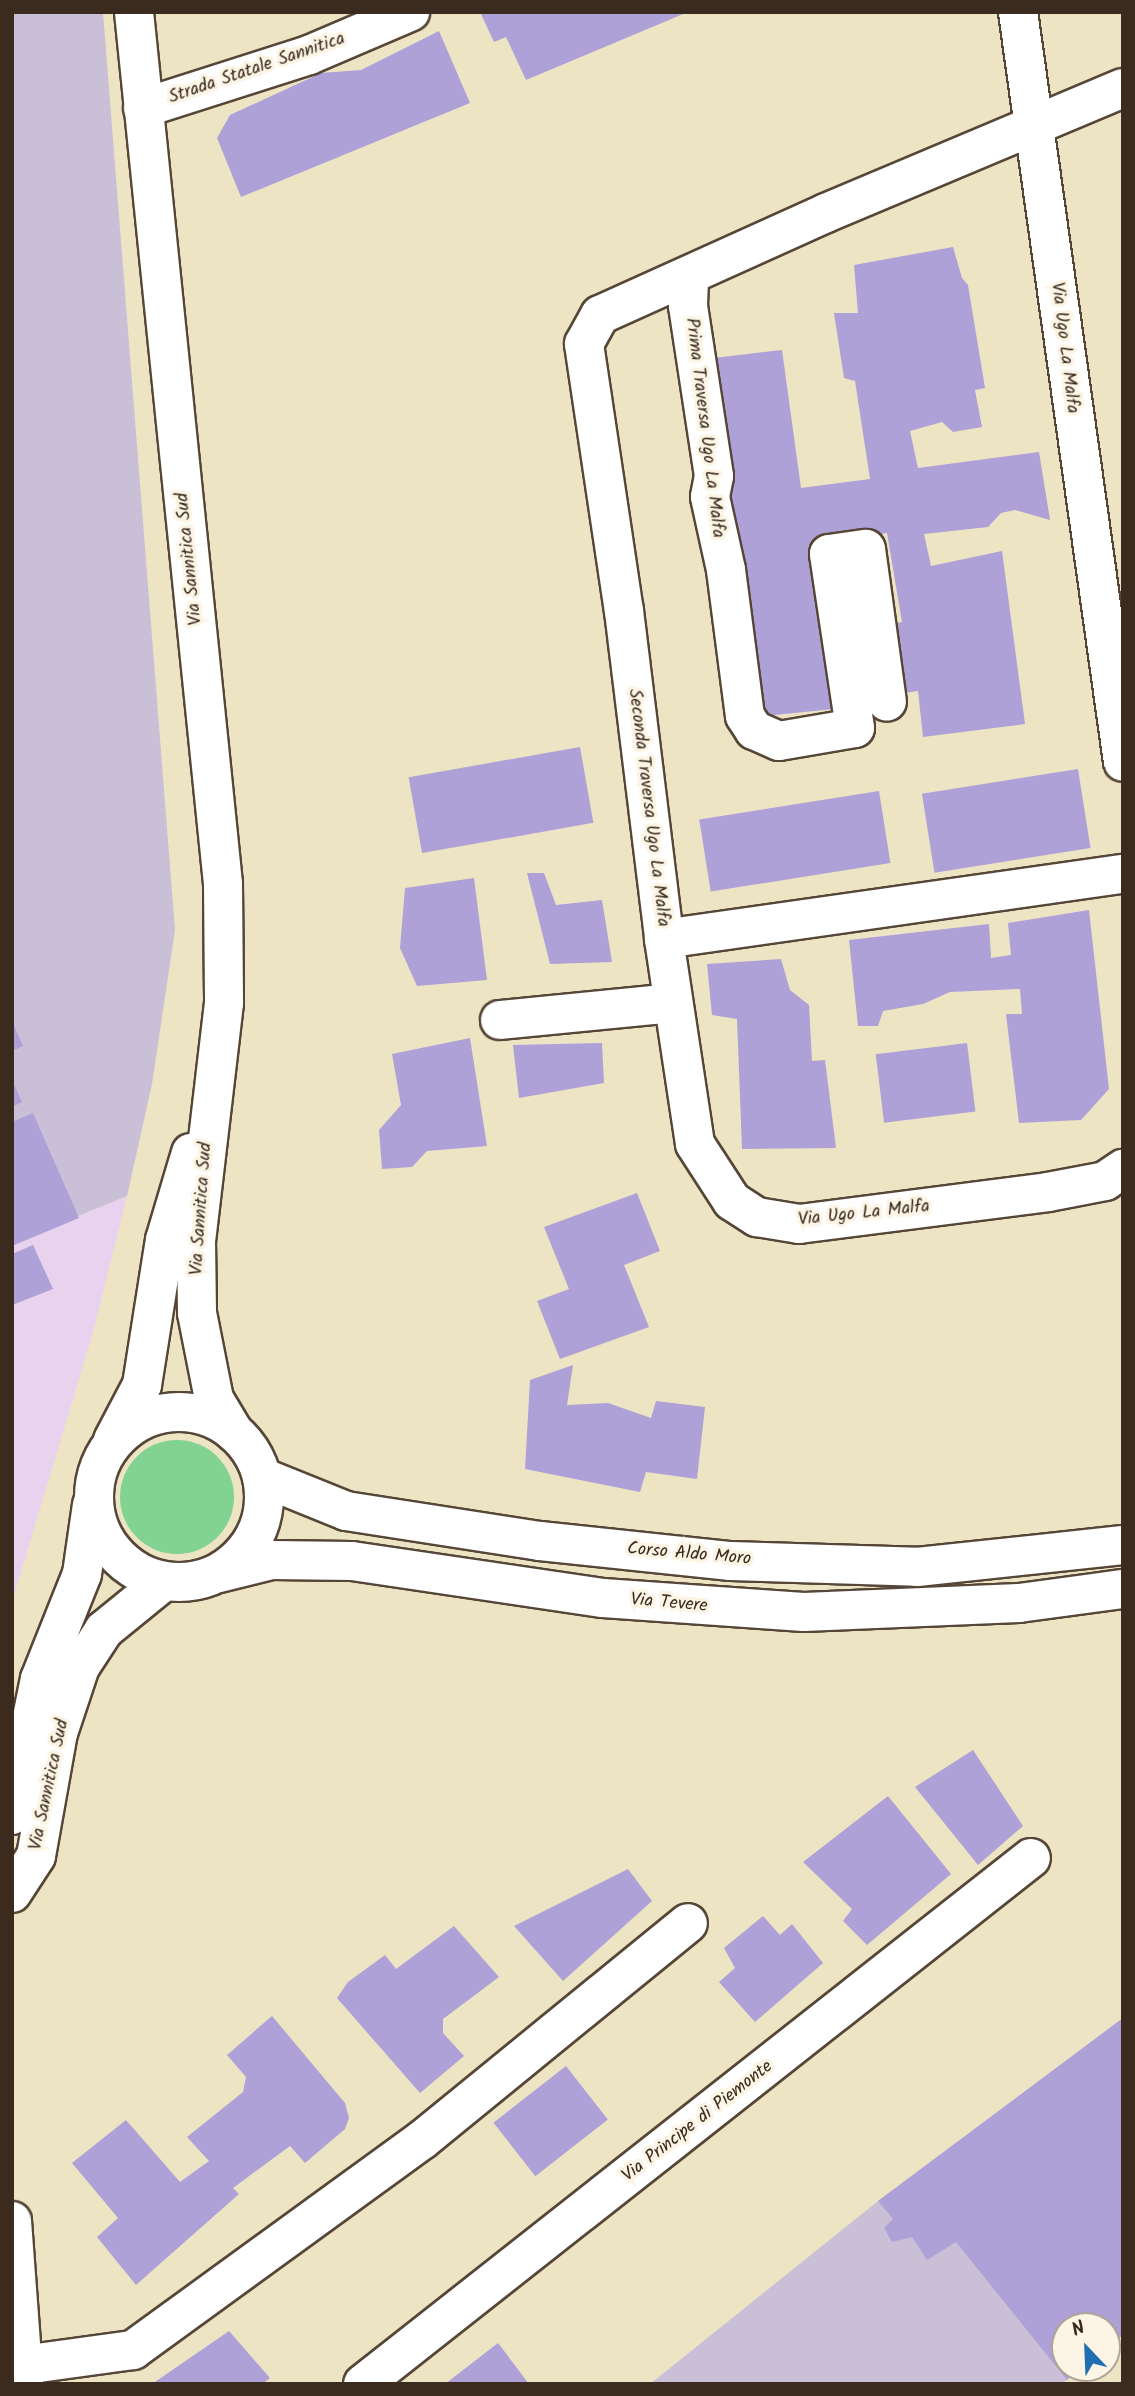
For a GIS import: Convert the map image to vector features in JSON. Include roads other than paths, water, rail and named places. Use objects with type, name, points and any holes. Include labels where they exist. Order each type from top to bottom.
[{"type":"street","name":"Via Sannitica Sud","points":[[134,12],[223,884],[224,1003],[208,1105],[196,1240],[197,1313],[214,1399],[234,1432]]},
{"type":"street","name":"Strada Statale Sannitica","points":[[143,108],[309,55],[410,12]]},
{"type":"street","name":"Via Ugo La Malfa","points":[[1018,12],[1031,126],[1117,680],[1123,762]]},
{"type":"street","points":[[689,278],[826,213],[1123,88]]},
{"type":"street","name":"Seconda Traversa Ugo La Malfa","points":[[689,278],[600,315],[584,344],[624,611],[664,939],[1123,874]]},
{"type":"street","name":"Prima Traversa Ugo La Malfa","points":[[689,278],[688,306],[714,476],[710,497],[726,570],[744,716],[754,730],[779,740],[855,728],[829,554],[866,548],[887,702]]},
{"type":"street","name":"Via Ugo La Malfa","points":[[664,939],[695,1144],[733,1201],[757,1217],[799,1224],[1048,1192],[1105,1181],[1123,1169]]},
{"type":"street","points":[[500,1020],[672,1003]]},
{"type":"street","name":"Via Sannitica Sud","points":[[111,1445],[142,1385],[165,1240],[208,1105]]},
{"type":"street","points":[[169,1413],[210,1418],[234,1432],[252,1452],[262,1477],[264,1505],[258,1531],[242,1555],[219,1573],[192,1582],[163,1582],[136,1572],[114,1553],[99,1528],[93,1500],[97,1471],[111,1445],[131,1427],[169,1413]]},
{"type":"street","name":"Corso Aldo Moro","points":[[262,1477],[346,1511],[540,1541],[731,1561],[917,1567],[1123,1545]]},
{"type":"street","name":"Via Sannitica Sud","points":[[12,1815],[40,1679],[82,1574],[93,1500]]},
{"type":"street","name":"Via Tevere","points":[[219,1573],[272,1560],[352,1561],[603,1598],[804,1612],[1019,1603],[1123,1590]]},
{"type":"street","name":"Via Sannitica Sud","points":[[12,1893],[36,1856],[58,1733],[80,1667],[103,1630],[163,1582]]},
{"type":"street","name":"Via Principe di Piemonte","points":[[363,2384],[1031,1858]]},
{"type":"street","points":[[12,2221],[23,2374],[133,2350],[422,2140],[688,1923]]}]
